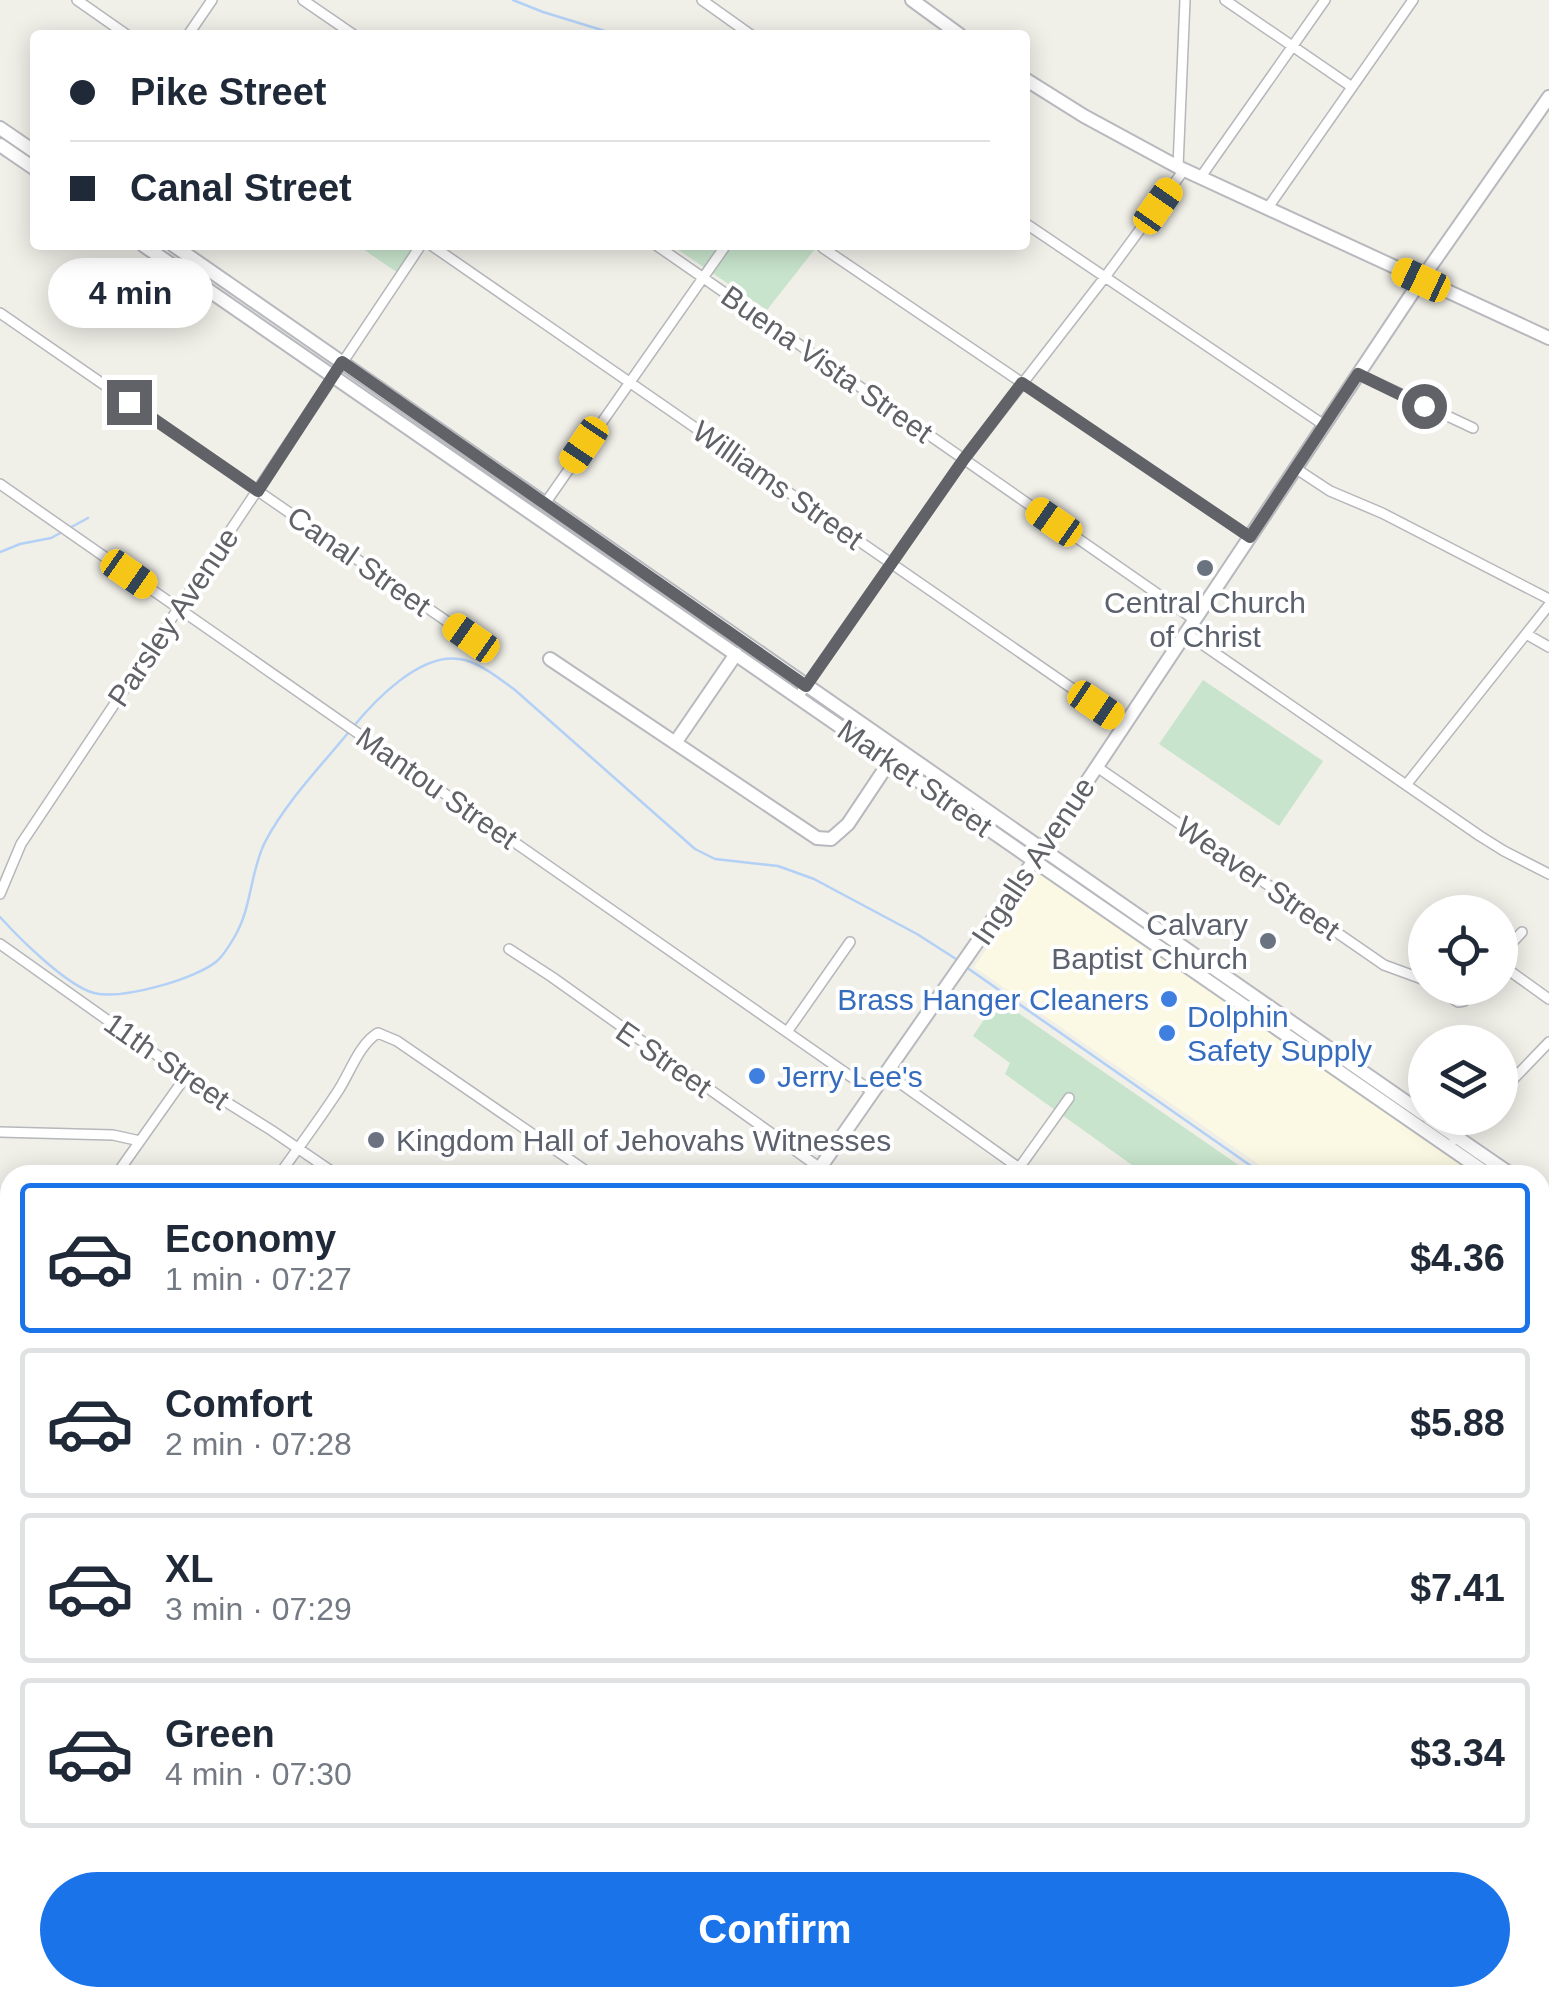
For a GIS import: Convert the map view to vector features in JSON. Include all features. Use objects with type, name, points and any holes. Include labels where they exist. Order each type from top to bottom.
[{"type":"street","points":[[76,0],[120,30]]},
{"type":"street","points":[[191,30],[212,0]]},
{"type":"street","points":[[303,0],[347,30]]},
{"type":"street","points":[[702,0],[743,30]]},
{"type":"street","points":[[718,11],[726,0]]},
{"type":"street","points":[[912,0],[953,30]]},
{"type":"street","points":[[802,692],[964,459],[1105,277],[1181,169],[1185,0]]},
{"type":"street","points":[[1226,0],[1242,4],[1293,46],[1352,86]]},
{"type":"street","points":[[1200,178],[1326,0]]},
{"type":"street","points":[[1267,209],[1413,0]]},
{"type":"street","points":[[1030,82],[1181,169],[1549,338]]},
{"type":"street","name":"Ingalls Avenue","points":[[823,1165],[1038,855],[1421,280],[1549,97]]},
{"type":"street","points":[[0,128],[30,149]]},
{"type":"street","points":[[0,145],[30,166]]},
{"type":"street","points":[[1030,226],[1324,425]]},
{"type":"street","name":"Market Street","points":[[150,250],[332,378],[540,510],[1452,1142],[1494,1165]]},
{"type":"street","name":"Market Street","points":[[180,250],[342,362],[736,654],[802,692],[890,761],[1038,855],[1408,1103]]},
{"type":"street","name":"Parsley Avenue","points":[[0,894],[20,844],[418,250]]},
{"type":"street","name":"Williams Street","points":[[438,250],[1125,725]]},
{"type":"street","name":"Buena Vista Street","points":[[663,250],[1195,620]]},
{"type":"street","points":[[540,510],[722,250]]},
{"type":"street","points":[[826,250],[1250,537]]},
{"type":"street","name":"Canal Street","points":[[0,313],[471,638]]},
{"type":"street","points":[[1358,374],[1473,428]]},
{"type":"street","points":[[1295,468],[1330,490],[1382,513],[1549,602],[1406,785]]},
{"type":"street","name":"Mantou Street","points":[[0,484],[873,1092]]},
{"type":"street","points":[[1186,633],[1504,851],[1549,874]]},
{"type":"street","points":[[1526,634],[1549,647]]},
{"type":"street","points":[[676,743],[736,654]]},
{"type":"street","points":[[550,659],[818,838],[832,839],[848,824],[890,761]]},
{"type":"street","name":"Weaver Street","points":[[1097,767],[1384,966],[1408,974]]},
{"type":"street","points":[[1518,936],[1522,932]]},
{"type":"street","points":[[787,1032],[850,942]]},
{"type":"street","name":"11th Street","points":[[0,944],[85,998],[186,1076],[323,1165]]},
{"type":"street","name":"E Street","points":[[509,949],[808,1165]]},
{"type":"street","points":[[1518,977],[1549,999]]},
{"type":"street","points":[[285,1165],[363,1048],[375,1034],[385,1034],[577,1165]]},
{"type":"street","points":[[1518,1074],[1549,1042]]},
{"type":"street","points":[[886,1073],[1008,1165]]},
{"type":"street","points":[[123,1165],[186,1076]]},
{"type":"street","points":[[1022,1165],[1069,1098]]},
{"type":"street","points":[[0,1132],[114,1135],[140,1141]]},
{"type":"street","name":"Market Street","points":[[1445,1135],[1478,1165]]},
{"type":"street","points":[[1452,1142],[1459,1135]]},
{"type":"shaded area","points":[[1040,872],[1408,1126],[1408,1135],[1421,1135],[1465,1165],[1260,1165],[974,967]]},
{"type":"green space","points":[[364,250],[414,250],[398,273]]},
{"type":"green space","points":[[678,250],[814,250],[767,310]]},
{"type":"green space","points":[[1203,680],[1323,761],[1279,826],[1159,744]]},
{"type":"green space","points":[[998,999],[1239,1165],[1132,1165],[1005,1074],[1010,1063],[973,1036]]},
{"type":"waterway","points":[[513,0],[602,30]]},
{"type":"waterway","points":[[0,552],[51,538],[88,518]]},
{"type":"waterway","points":[[353,727],[386,692],[429,663],[444,659],[474,663],[515,690],[695,849],[715,859],[778,866],[814,879],[956,959]]},
{"type":"waterway","points":[[0,917],[57,971],[94,993],[140,991],[207,968],[222,956],[241,925],[260,853],[273,827],[348,733]]},
{"type":"waterway","points":[[966,967],[1250,1165]]},
{"type":"place","name":"Central Church of Christ","points":[[1205,568]]},
{"type":"place","name":"Calvary Baptist Church","points":[[1268,941]]},
{"type":"place","name":"Brass Hanger Cleaners","points":[[1169,999]]},
{"type":"place","name":"Dolphin Safety Supply","points":[[1167,1033]]},
{"type":"place","name":"Jerry Lee's","points":[[757,1076]]},
{"type":"place","name":"Kingdom Hall of Jehovahs Witnesses","points":[[376,1140]]},
{"type":"route","points":[[129,402],[258,491],[342,362],[806,686],[964,459],[1022,383],[1250,537],[1358,374],[1424,406]]}]
